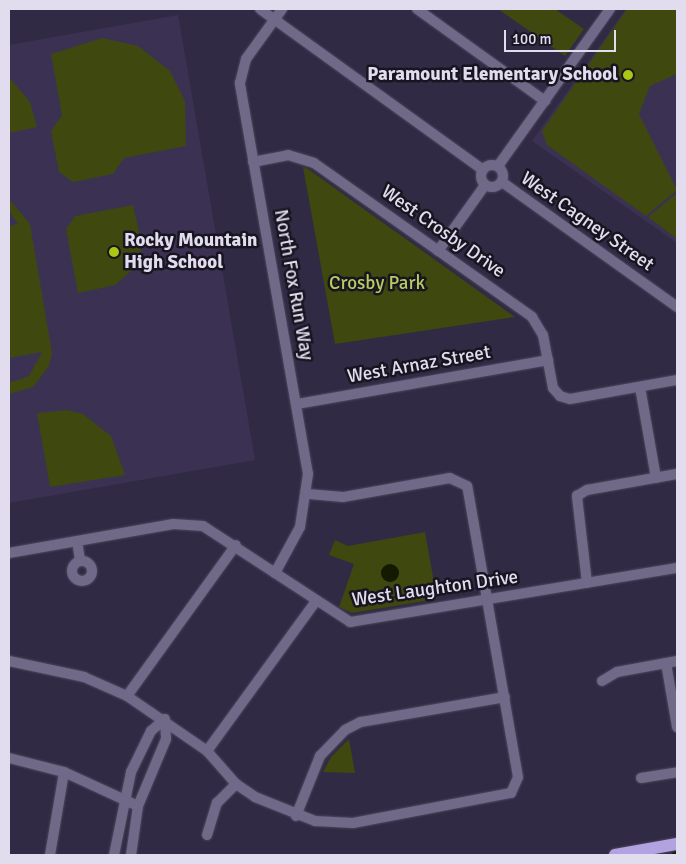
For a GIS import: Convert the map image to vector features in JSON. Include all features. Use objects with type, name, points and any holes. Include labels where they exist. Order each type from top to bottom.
[{"type":"main road","points":[[615,855],[677,844]]},
{"type":"street","points":[[260,9],[273,21],[483,170],[485,184],[438,251]]},
{"type":"street","name":"North Fox Run Way","points":[[275,573],[300,527],[307,494],[297,404],[253,162],[240,70],[282,9]]},
{"type":"street","points":[[417,9],[545,101]]},
{"type":"street","points":[[483,170],[498,166],[610,9]]},
{"type":"street","name":"West Crosby Drive","points":[[253,162],[288,155],[314,163],[532,317],[543,335],[553,388],[560,396],[570,399],[640,387]]},
{"type":"street","points":[[485,184],[495,187],[502,182],[504,174],[498,166]]},
{"type":"street","name":"West Cagney Street","points":[[502,182],[677,307]]},
{"type":"street","name":"West Arnaz Street","points":[[297,404],[548,360]]},
{"type":"street","points":[[656,478],[640,387],[677,380]]},
{"type":"street","points":[[587,584],[576,496],[587,490],[677,474]]},
{"type":"street","points":[[9,661],[84,677],[127,696],[165,719],[206,751],[236,784],[296,816],[354,823],[505,797],[516,788],[505,697],[469,493],[463,481],[450,478],[343,497],[307,494]]},
{"type":"street","name":"West Laughton Drive","points":[[9,553],[188,523],[203,526],[236,545],[340,618],[362,622],[677,568]]},
{"type":"street","points":[[77,541],[80,560]]},
{"type":"street","points":[[127,696],[236,545]]},
{"type":"street","points":[[206,751],[316,601]]},
{"type":"street","points":[[602,681],[617,672],[677,661]]},
{"type":"street","points":[[666,663],[677,727]]},
{"type":"street","points":[[296,816],[320,756],[345,730],[361,722],[505,697]]},
{"type":"street","points":[[114,855],[123,800],[138,755],[151,731],[165,719]]},
{"type":"street","points":[[131,855],[138,806],[166,739],[165,719]]},
{"type":"street","points":[[9,758],[64,772],[138,806]]},
{"type":"street","points":[[50,855],[64,772]]},
{"type":"street","points":[[641,778],[677,772]]},
{"type":"street","points":[[206,835],[217,804],[236,784]]},
{"type":"shaded area","name":"Paramount Elementary School","points":[[626,9],[677,9],[677,243],[532,141]]},
{"type":"shaded area","name":"Rocky Mountain High School","points":[[178,15],[255,460],[9,503],[9,45]]},
{"type":"shaded area","points":[[390,564],[396,567],[399,573],[396,579],[390,582],[384,579],[381,573],[384,567]]},
{"type":"green space","points":[[498,9],[555,9],[584,29],[565,56]]},
{"type":"green space","name":"Paramount Elementary School","points":[[627,9],[677,9],[677,74],[650,86],[639,114],[677,190],[646,216],[547,145],[542,131]]},
{"type":"green space","points":[[102,38],[138,46],[170,71],[185,101],[186,146],[124,158],[113,174],[73,182],[59,172],[51,131],[62,115],[51,54]]},
{"type":"green space","points":[[9,77],[30,102],[37,127],[9,133]]},
{"type":"green space","name":"Crosby Park","points":[[303,167],[308,169],[515,317],[335,344]]},
{"type":"green space","points":[[677,193],[677,239],[648,217]]},
{"type":"green space","points":[[9,199],[30,224],[52,353],[49,366],[33,387],[9,394],[9,383],[29,376],[42,352],[9,358],[9,226],[18,224],[9,211]]},
{"type":"green space","points":[[133,205],[142,245],[138,265],[115,285],[78,293],[66,229],[75,216]]},
{"type":"green space","points":[[67,410],[83,414],[111,436],[125,475],[50,487],[37,413]]},
{"type":"green space","points":[[425,532],[437,599],[352,613],[339,607],[354,564],[329,555],[335,540],[348,546]]},
{"type":"green space","points":[[349,739],[355,773],[323,772],[331,757]]},
{"type":"place","name":"Paramount Elementary School","points":[[628,75]]},
{"type":"place","name":"Rocky Mountain High School","points":[[114,252]]}]
